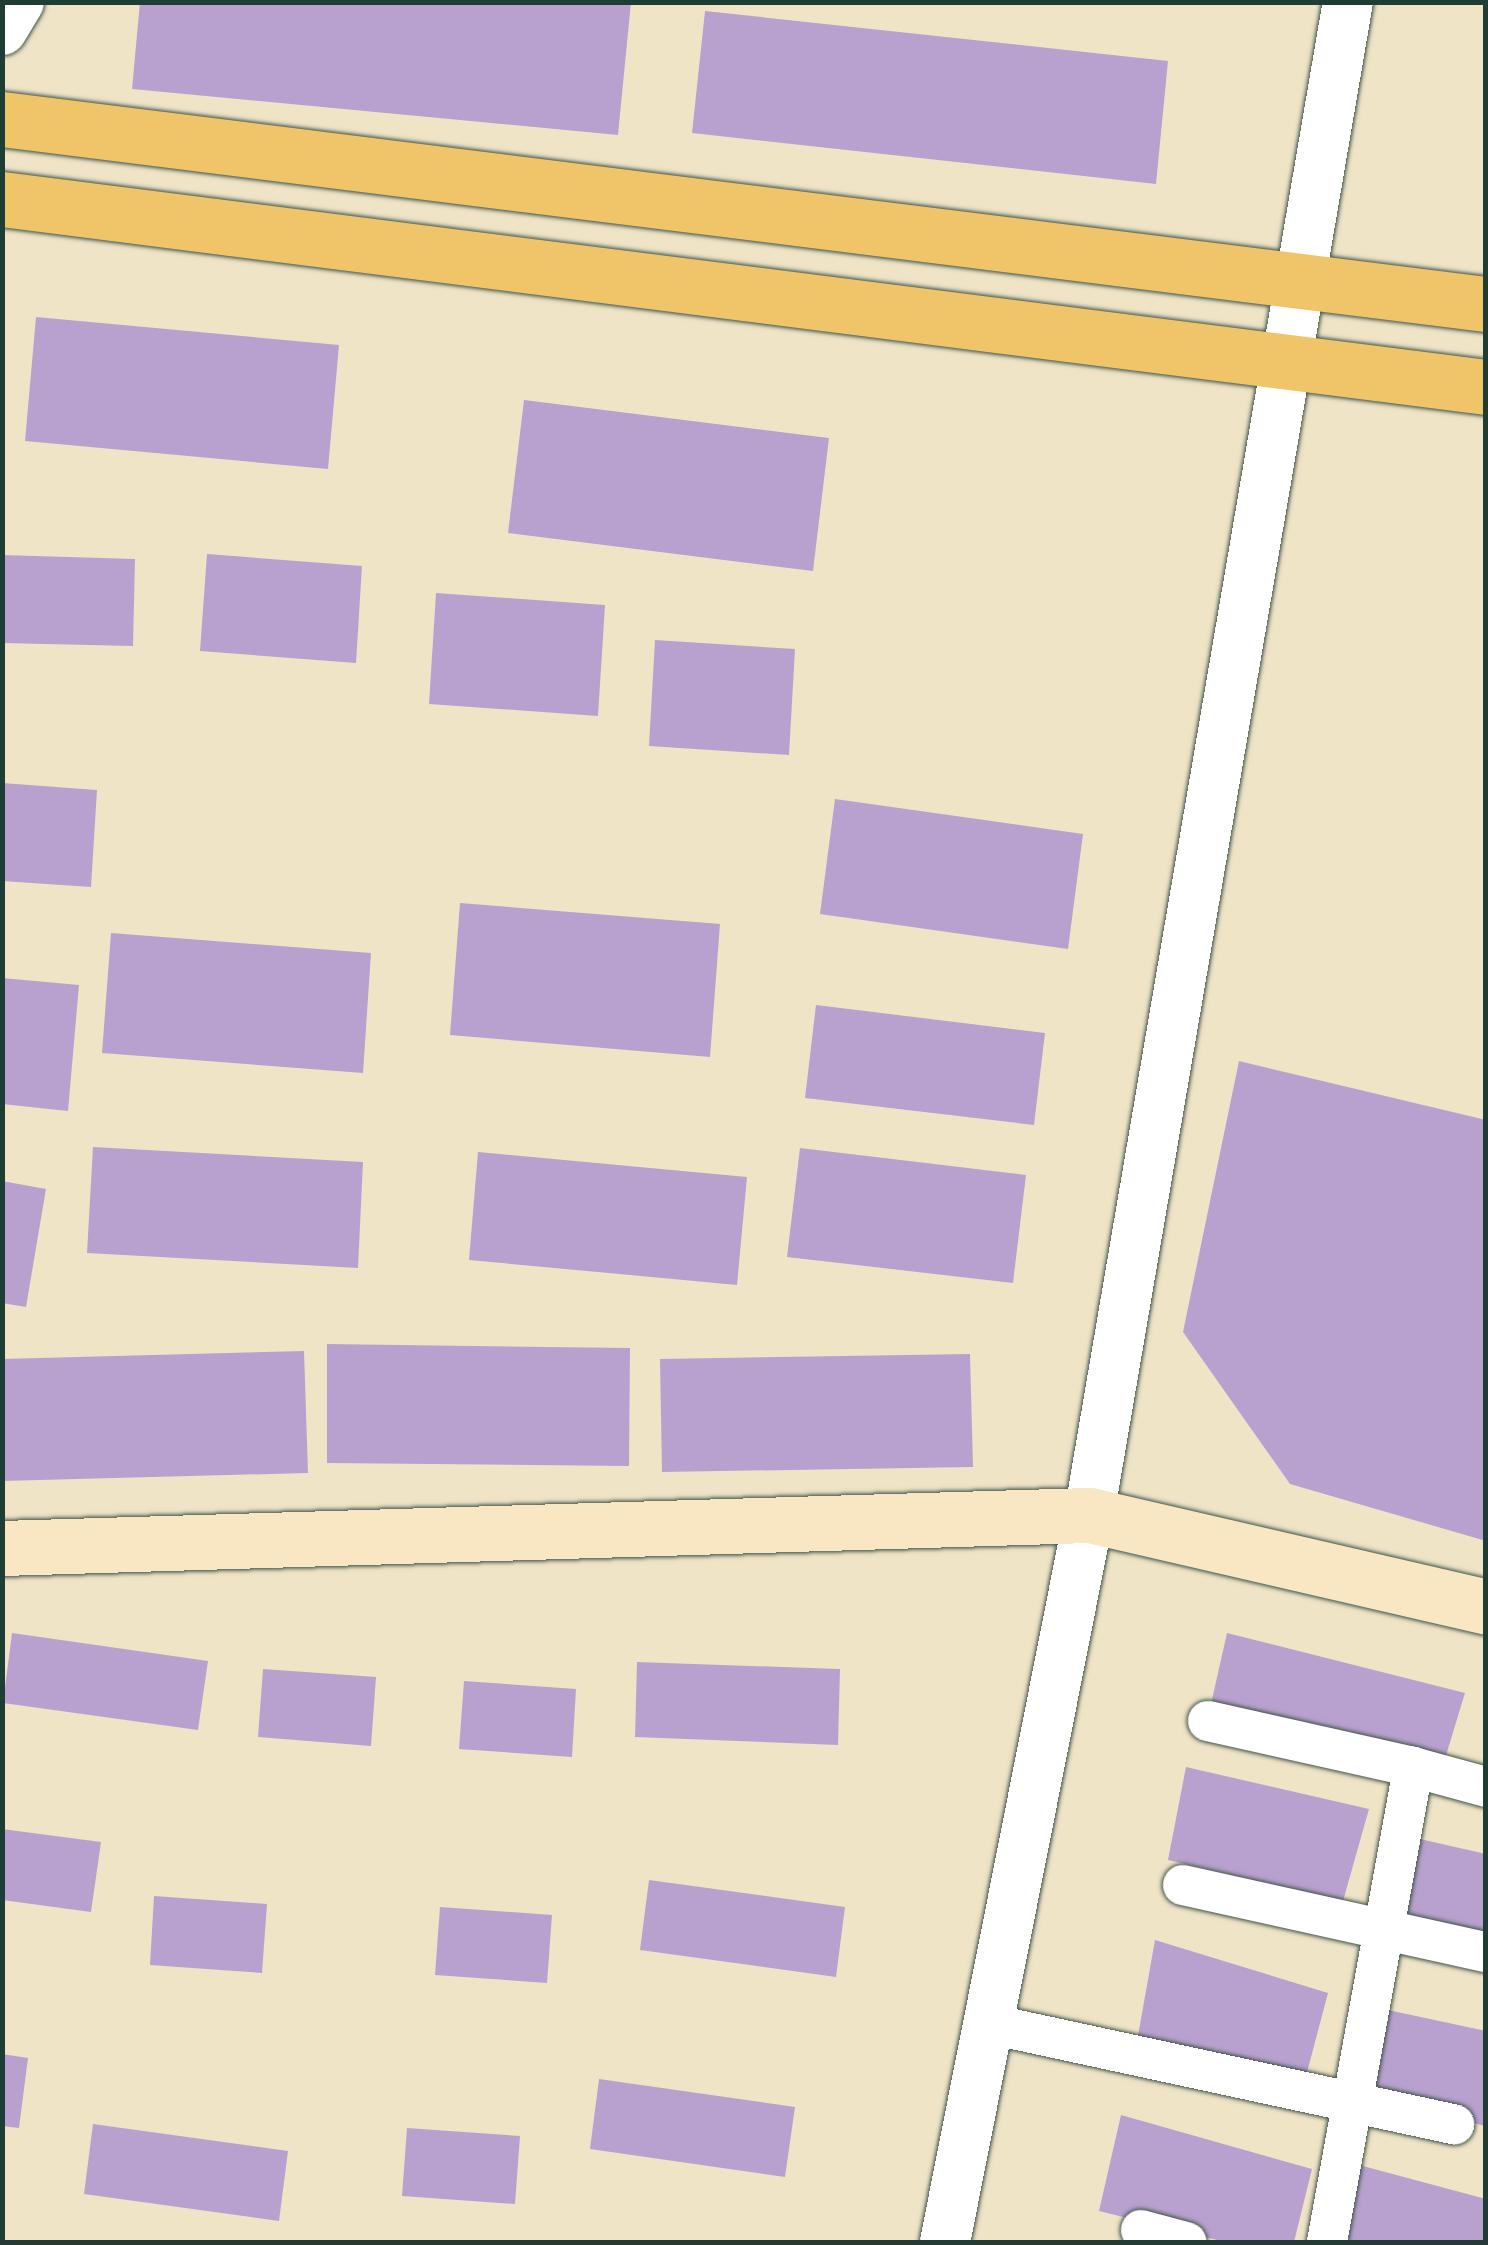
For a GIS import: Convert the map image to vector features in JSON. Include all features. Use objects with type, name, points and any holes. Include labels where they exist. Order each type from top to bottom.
[{"type":"main road","points":[[2,119],[1301,274],[1486,304]]},
{"type":"main road","points":[[2,199],[1486,387]]},
{"type":"main road","points":[[2,1548],[1089,1515],[1486,1607]]},
{"type":"street","points":[[2,30],[19,2]]},
{"type":"street","points":[[945,2242],[1089,1515],[1348,2]]},
{"type":"street","points":[[1208,1721],[1486,1787]]},
{"type":"street","points":[[1326,2242],[1386,1932],[1413,1768]]},
{"type":"street","points":[[1183,1885],[1486,1952]]},
{"type":"street","points":[[990,2024],[1454,2124]]},
{"type":"street","points":[[1142,2230],[1186,2242]]},
{"type":"building","points":[[140,2],[631,2],[618,135],[132,89]]},
{"type":"building","points":[[705,11],[1168,61],[1156,184],[692,133]]},
{"type":"building","points":[[36,317],[339,345],[328,469],[25,441]]},
{"type":"building","points":[[524,400],[829,438],[813,571],[508,533]]},
{"type":"building","points":[[207,554],[362,566],[356,663],[200,651]]},
{"type":"building","points":[[2,555],[135,559],[133,646],[2,643]]},
{"type":"building","points":[[436,593],[605,605],[598,716],[429,704]]},
{"type":"building","points":[[655,640],[795,649],[789,755],[649,746]]},
{"type":"building","points":[[2,783],[97,790],[91,887],[2,881]]},
{"type":"building","points":[[835,799],[1083,834],[1068,949],[820,914]]},
{"type":"building","points":[[460,903],[720,924],[710,1057],[450,1035]]},
{"type":"building","points":[[111,933],[371,953],[363,1073],[102,1053]]},
{"type":"building","points":[[2,978],[79,985],[68,1111],[2,1104]]},
{"type":"building","points":[[816,1005],[1045,1033],[1034,1125],[805,1098]]},
{"type":"building","points":[[1239,1061],[1486,1120],[1486,1541],[1290,1484],[1183,1332]]},
{"type":"building","points":[[93,1147],[363,1162],[358,1268],[87,1253]]},
{"type":"building","points":[[800,1148],[1026,1175],[1013,1283],[787,1257]]},
{"type":"building","points":[[478,1152],[747,1177],[737,1285],[469,1260]]},
{"type":"building","points":[[2,1181],[46,1189],[26,1307],[2,1303]]},
{"type":"building","points":[[327,1344],[630,1348],[629,1466],[327,1463]]},
{"type":"building","points":[[304,1351],[308,1473],[2,1481],[2,1359]]},
{"type":"building","points":[[970,1354],[973,1467],[662,1472],[660,1359]]},
{"type":"building","points":[[12,1633],[208,1661],[198,1730],[3,1703]]},
{"type":"building","points":[[1227,1633],[1465,1693],[1444,1762],[1211,1704]]},
{"type":"building","points":[[637,1662],[840,1669],[838,1745],[635,1737]]},
{"type":"building","points":[[263,1669],[376,1677],[371,1746],[258,1737]]},
{"type":"building","points":[[464,1681],[576,1689],[572,1757],[459,1749]]},
{"type":"building","points":[[1186,1767],[1369,1809],[1343,1901],[1168,1860]]},
{"type":"building","points":[[2,1829],[101,1842],[91,1912],[2,1900]]},
{"type":"building","points":[[1420,1839],[1486,1854],[1486,1938],[1403,1917]]},
{"type":"building","points":[[649,1880],[845,1907],[836,1977],[640,1950]]},
{"type":"building","points":[[154,1896],[267,1904],[262,1973],[150,1965]]},
{"type":"building","points":[[440,1907],[552,1915],[547,1983],[435,1975]]},
{"type":"building","points":[[1155,1940],[1328,1993],[1305,2080],[1138,2036]]},
{"type":"building","points":[[1388,2010],[1486,2031],[1486,2126],[1370,2099]]},
{"type":"building","points":[[2,2054],[28,2058],[19,2128],[2,2126]]},
{"type":"building","points":[[599,2079],[795,2107],[785,2177],[590,2149]]},
{"type":"building","points":[[1121,2115],[1312,2169],[1294,2242],[1225,2242],[1099,2211]]},
{"type":"building","points":[[93,2124],[288,2151],[279,2221],[84,2194]]},
{"type":"building","points":[[407,2128],[520,2136],[515,2204],[402,2196]]},
{"type":"building","points":[[1359,2165],[1486,2199],[1486,2242],[1344,2242]]}]
